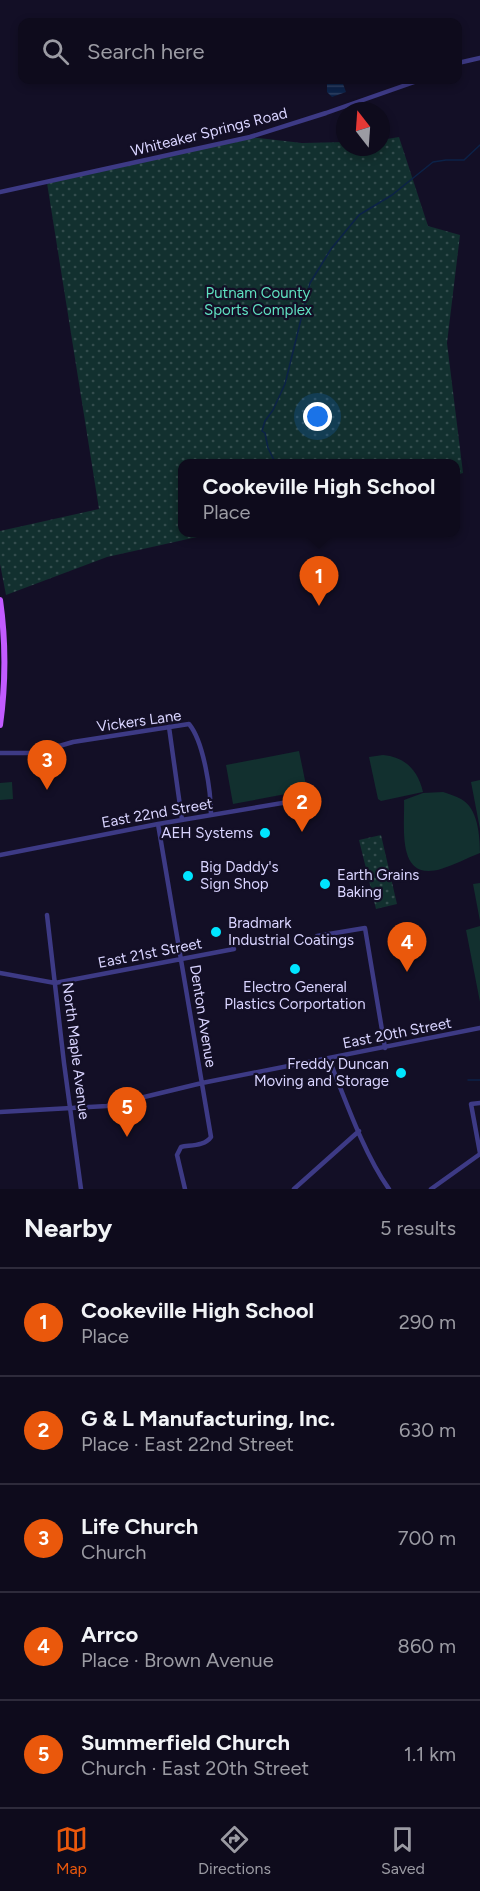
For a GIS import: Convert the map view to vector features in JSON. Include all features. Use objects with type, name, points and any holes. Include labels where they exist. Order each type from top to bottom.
[{"type":"main road","points":[[0,600],[5,632],[5,659],[0,725]]},
{"type":"street","points":[[462,62],[480,58]]},
{"type":"street","name":"Whiteaker Springs Road","points":[[0,192],[250,137],[409,84]]},
{"type":"street","name":"Vickers Lane","points":[[0,753],[35,753],[73,742],[189,724],[200,741],[211,815]]},
{"type":"street","points":[[169,728],[182,820]]},
{"type":"street","name":"East 22nd Street","points":[[0,855],[158,824],[318,797]]},
{"type":"street","name":"Denton Avenue","points":[[158,824],[211,1137],[203,1143],[181,1147],[177,1155],[185,1189]]},
{"type":"street","name":"North Maple Avenue","points":[[47,915],[81,1189]]},
{"type":"street","points":[[317,936],[365,928],[385,1048]]},
{"type":"street","name":"East 21st Street","points":[[0,973],[55,983],[234,949]]},
{"type":"street","name":"East 20th Street","points":[[0,1112],[107,1106],[202,1083],[480,1028]]},
{"type":"street","points":[[329,1059],[359,1131],[389,1189]]},
{"type":"street","points":[[431,1189],[480,1153],[471,1104],[480,1103]]},
{"type":"street","points":[[294,1189],[359,1131]]},
{"type":"green space","name":"Putnam County Sports Complex","points":[[250,137],[302,143],[336,142],[336,156],[390,156],[390,138],[399,137],[428,226],[460,235],[447,343],[463,473],[460,474],[460,459],[178,459],[178,537],[197,537],[107,557],[6,595],[0,564],[0,531],[99,509],[47,183]]},
{"type":"green space","points":[[299,751],[307,790],[233,804],[226,765]]},
{"type":"green space","points":[[391,756],[409,766],[418,777],[423,792],[381,801],[378,799],[369,757]]},
{"type":"green space","points":[[480,780],[480,829],[471,782]]},
{"type":"green space","points":[[12,782],[13,799],[0,800],[0,783]]},
{"type":"green space","points":[[443,792],[461,799],[471,809],[478,831],[480,853],[441,869],[427,871],[416,868],[406,850],[404,800],[423,793]]},
{"type":"green space","points":[[381,835],[397,904],[376,909],[359,840]]},
{"type":"green space","points":[[480,883],[480,921],[473,884]]},
{"type":"green space","points":[[480,926],[480,1002],[466,930]]},
{"type":"water","points":[[327,84],[343,84],[346,92],[332,97],[327,92]]},
{"type":"waterway","points":[[274,459],[268,448],[265,433],[262,431],[285,384],[310,283],[331,249],[359,215],[392,195],[433,162],[464,160],[480,145]]},
{"type":"waterway","points":[[468,1080],[480,1080]]},
{"type":"place","name":"Cookeville High School","points":[[319,606]]},
{"type":"place","name":"Life Church","points":[[47,790]]},
{"type":"place","name":"G & L Manufacturing, Inc.","points":[[302,832]]},
{"type":"place","name":"AEH Systems","points":[[265,833]]},
{"type":"place","name":"Big Daddy's Sign Shop","points":[[188,876]]},
{"type":"place","name":"Earth Grains Baking","points":[[325,884]]},
{"type":"place","name":"Bradmark Industrial Coatings","points":[[216,932]]},
{"type":"place","name":"Electro General Plastics Corportation","points":[[295,969]]},
{"type":"place","name":"Arrco","points":[[407,972]]},
{"type":"place","name":"Freddy Duncan Moving and Storage","points":[[401,1073]]},
{"type":"place","name":"Summerfield Church","points":[[127,1137]]}]
